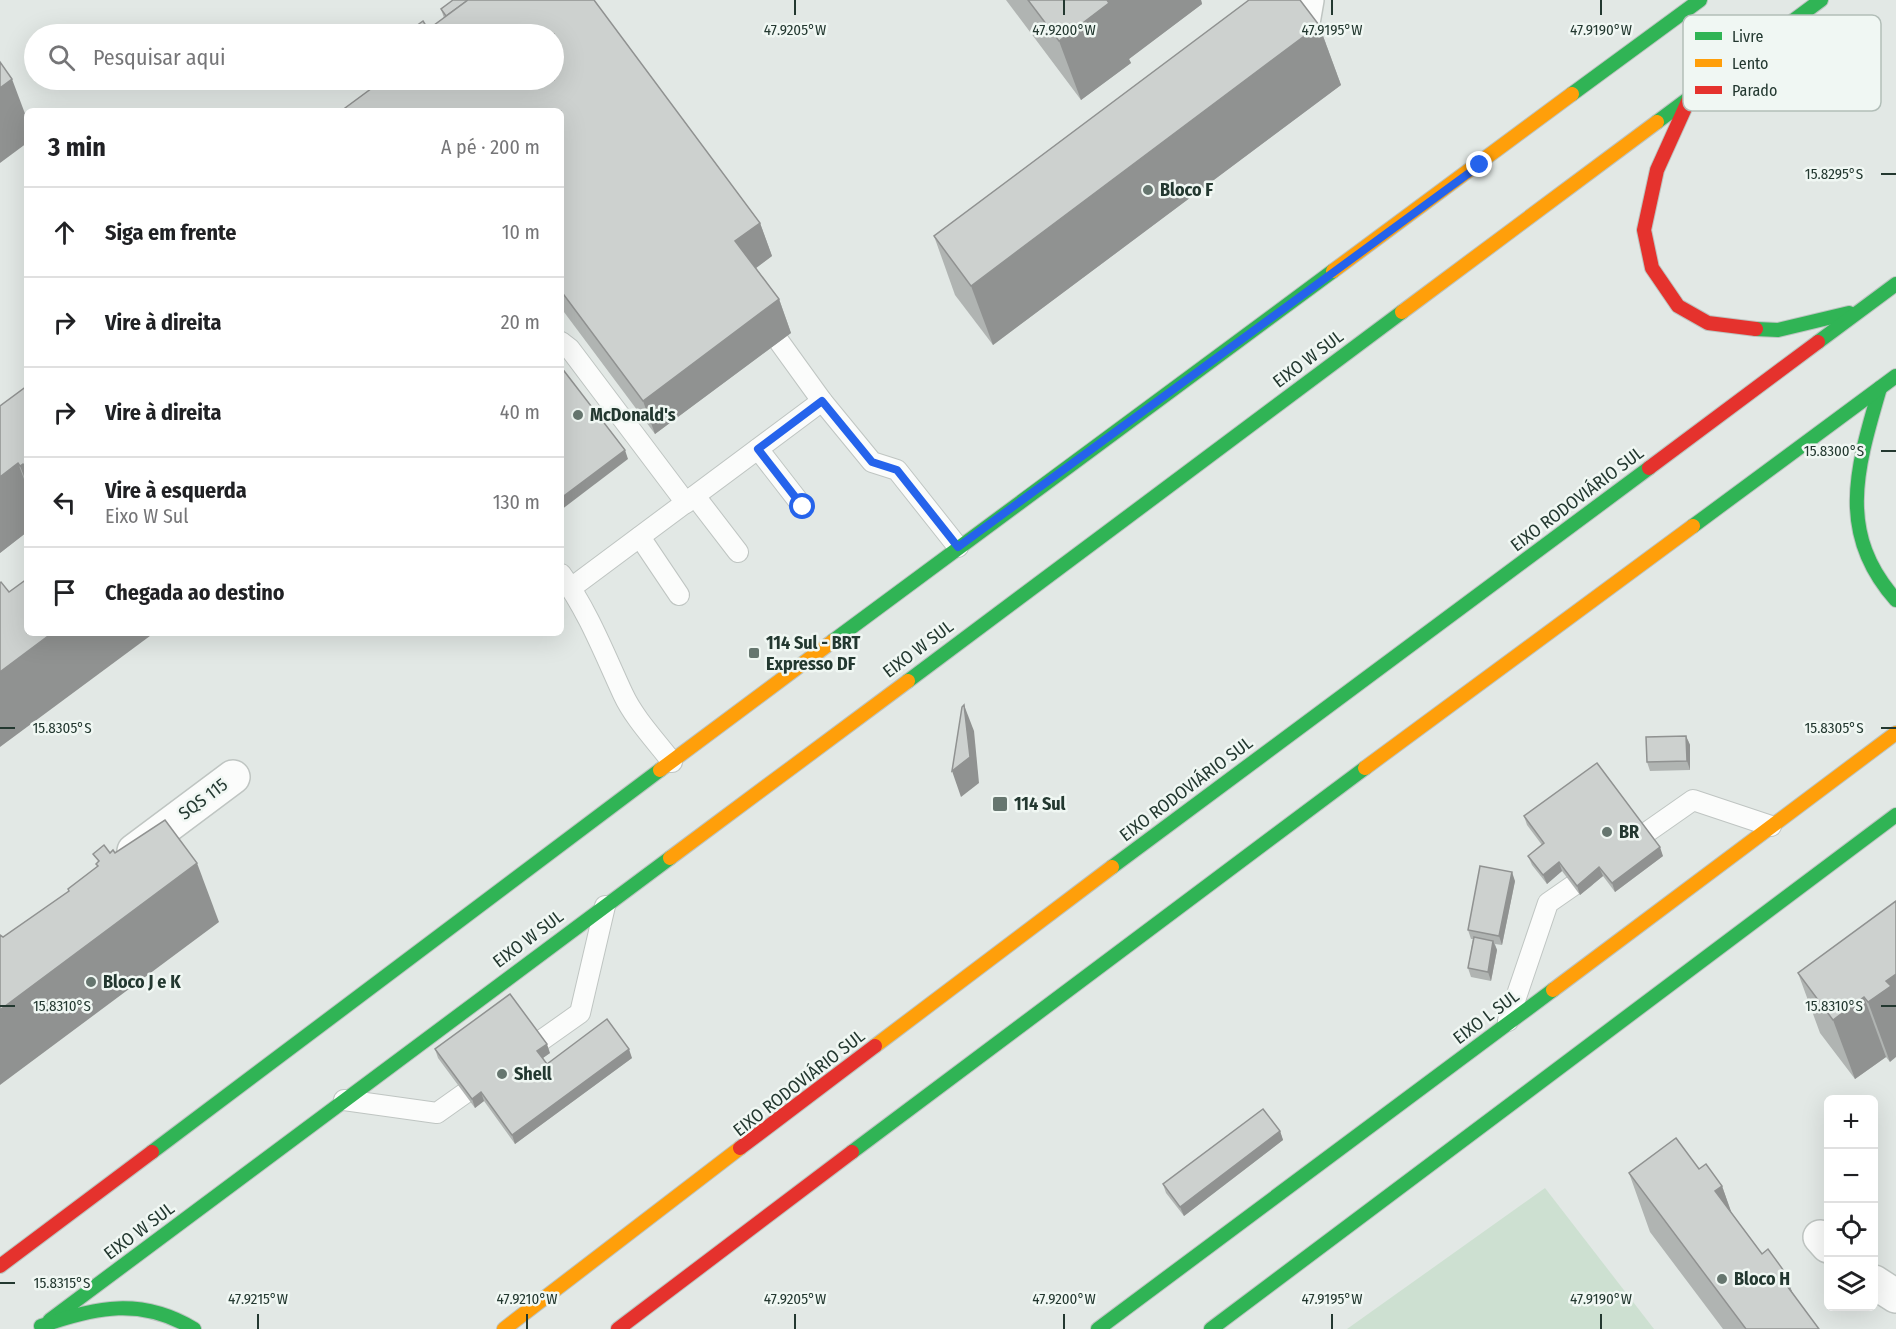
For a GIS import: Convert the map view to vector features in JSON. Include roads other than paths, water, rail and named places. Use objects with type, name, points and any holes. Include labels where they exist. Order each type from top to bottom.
[{"type":"main road","points":[[0,1266],[958,547],[1700,0]]},
{"type":"main road","name":"EIXO W SUL","points":[[1801,15],[1821,0]]},
{"type":"main road","name":"EIXO W SUL","points":[[40,1328],[606,903],[1683,102]]},
{"type":"main road","points":[[1684,111],[1657,170],[1644,230],[1652,268],[1678,306],[1708,323],[1742,329],[1778,330],[1862,309]]},
{"type":"main road","name":"EIXO RODOVIÁRIO SUL","points":[[504,1329],[1007,945],[1896,284]]},
{"type":"main road","points":[[618,1329],[1047,1004],[1896,376]]},
{"type":"main road","points":[[1880,388],[1864,439],[1857,506],[1858,536],[1882,588],[1896,600]]},
{"type":"main road","name":"EIXO L SUL","points":[[1098,1329],[1896,734]]},
{"type":"main road","points":[[1211,1329],[1896,815]]},
{"type":"main road","points":[[40,1328],[93,1309],[124,1307],[159,1313],[194,1329]]},
{"type":"street","points":[[1253,63],[1286,40],[1303,23],[1307,0]]},
{"type":"street","name":"SQS 115","points":[[112,867],[233,777]]},
{"type":"street","points":[[1878,1285],[1896,1296]]},
{"type":"lane","points":[[754,306],[822,401],[872,462],[897,470],[958,547]]},
{"type":"lane","points":[[564,344],[690,500],[738,552]]},
{"type":"lane","points":[[672,762],[624,696],[610,661],[566,581],[640,537],[822,401]]},
{"type":"lane","points":[[758,449],[803,507]]},
{"type":"lane","points":[[640,537],[679,595]]},
{"type":"lane","points":[[1643,835],[1693,800],[1771,826]]},
{"type":"lane","points":[[1507,1024],[1548,903],[1584,878]]},
{"type":"lane","points":[[344,1100],[437,1113],[580,1013],[606,903]]},
{"type":"place","name":"Bloco F","points":[[1148,190]]},
{"type":"place","name":"McDonald's","points":[[578,415]]},
{"type":"place","name":"114 Sul - BRT Expresso DF","points":[[754,653]]},
{"type":"place","name":"114 Sul","points":[[1000,804]]},
{"type":"place","name":"BR","points":[[1607,832]]},
{"type":"place","name":"Bloco J e K","points":[[91,982]]},
{"type":"place","name":"Shell","points":[[502,1074]]},
{"type":"place","name":"Bloco H","points":[[1722,1279]]}]
